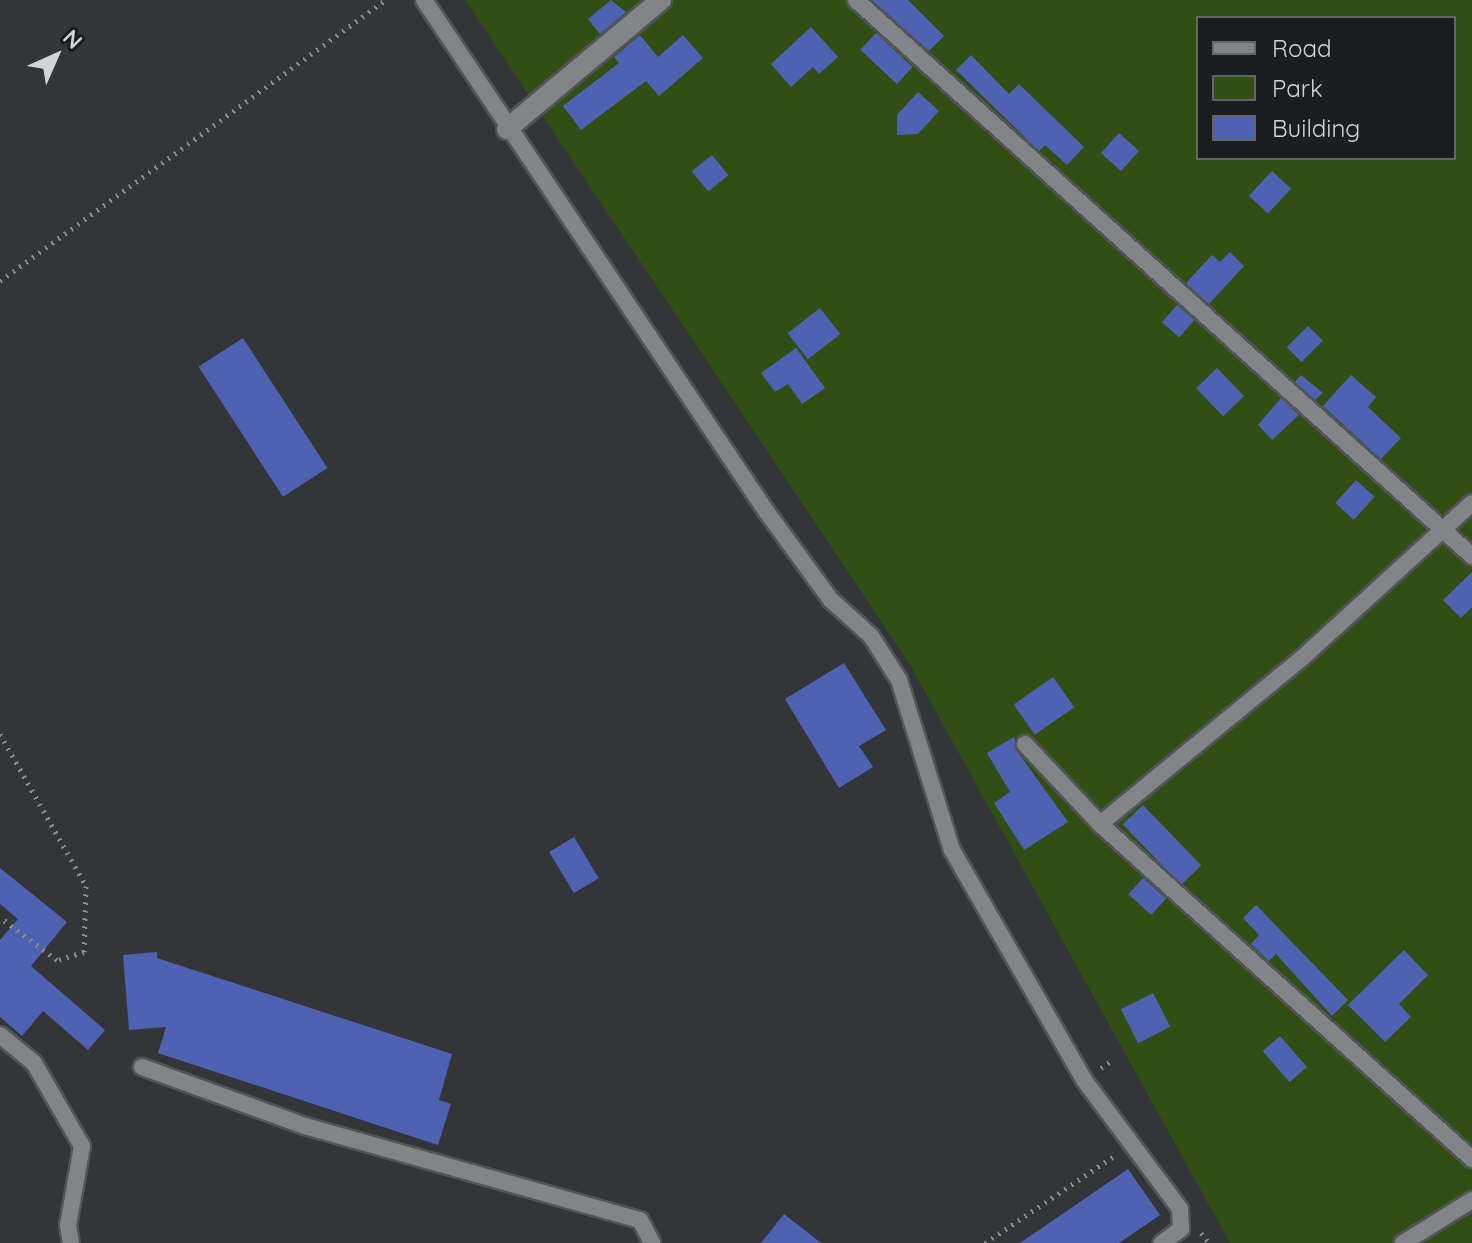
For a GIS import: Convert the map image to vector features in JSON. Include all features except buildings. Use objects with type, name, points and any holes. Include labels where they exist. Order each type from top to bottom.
[{"type":"street","points":[[507,129],[661,0]]},
{"type":"lane","points":[[424,0],[507,129],[766,511],[831,600],[871,636],[899,680],[952,850],[1084,1080],[1180,1209],[1181,1229],[1162,1243]]},
{"type":"lane","points":[[856,0],[1472,556]]},
{"type":"lane","points":[[1100,824],[1217,730],[1446,532],[1472,503]]},
{"type":"lane","points":[[1025,744],[1100,824],[1472,1159]]},
{"type":"lane","points":[[0,1035],[34,1063],[82,1146],[68,1225],[71,1243]]},
{"type":"lane","points":[[142,1067],[305,1126],[640,1220],[652,1243]]},
{"type":"lane","points":[[1403,1243],[1472,1200]]},
{"type":"path","points":[[0,281],[386,0]]},
{"type":"path","points":[[0,734],[86,886],[84,952],[57,960],[0,917]]},
{"type":"path","points":[[985,1243],[1131,1144]]},
{"type":"green space","points":[[465,0],[1472,0],[1472,1243],[1230,1243],[909,663]]}]
